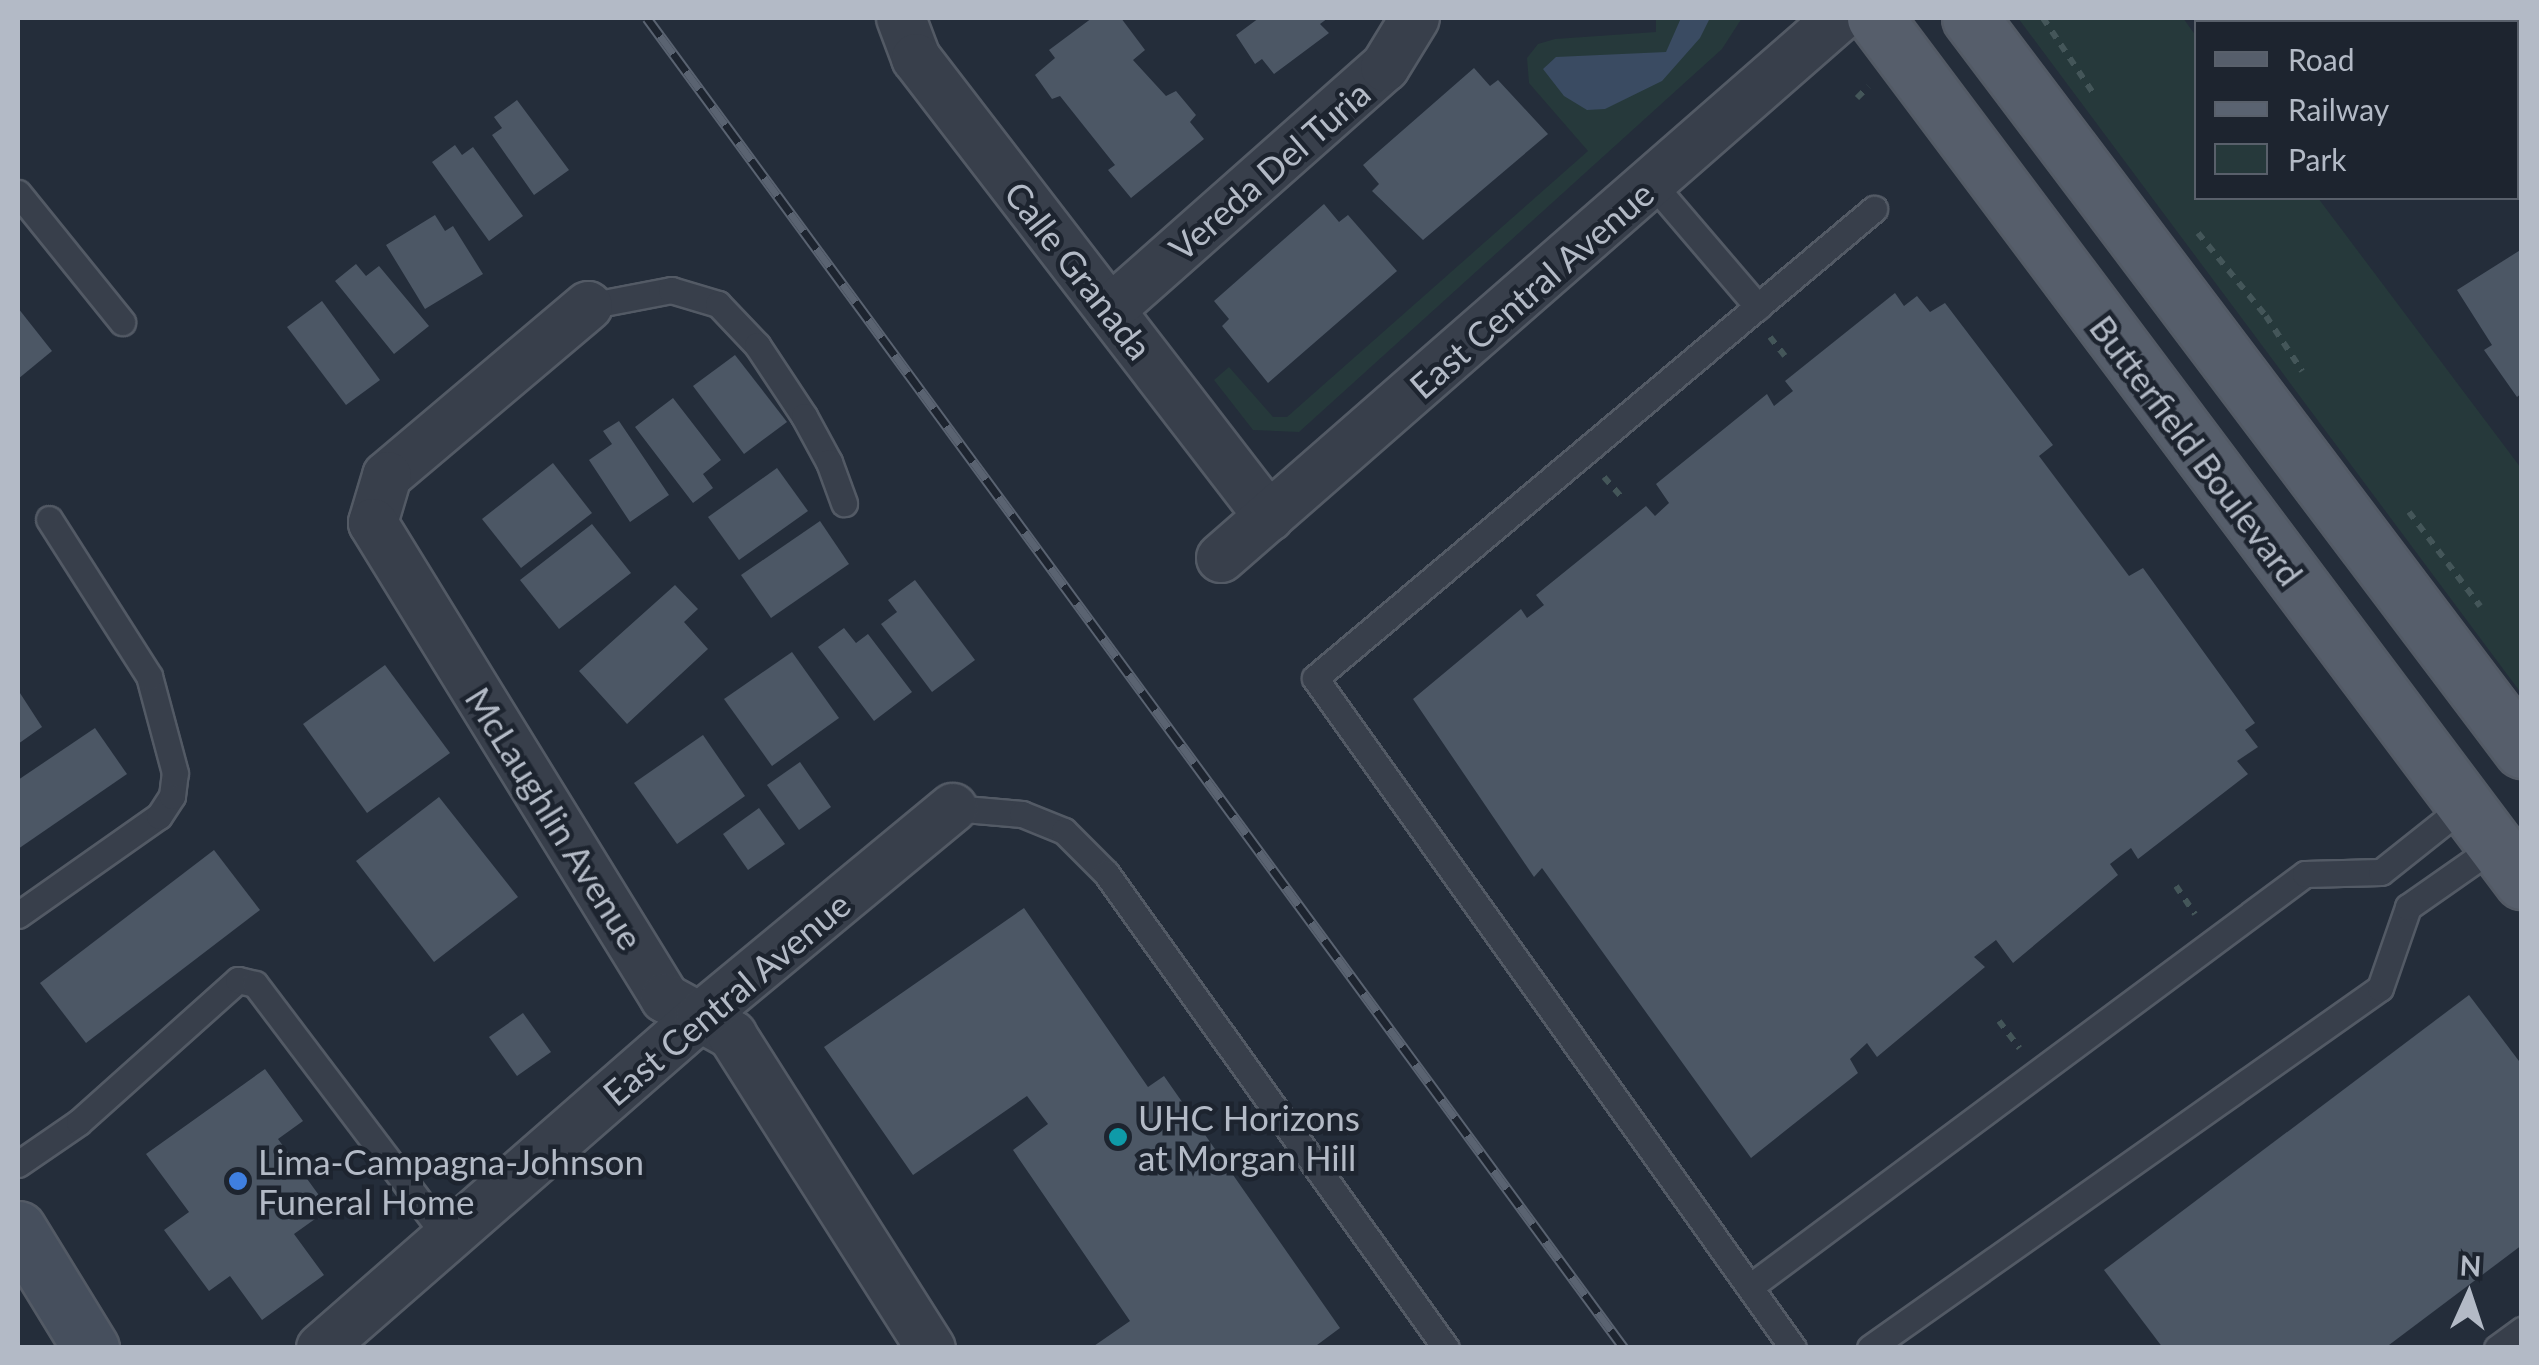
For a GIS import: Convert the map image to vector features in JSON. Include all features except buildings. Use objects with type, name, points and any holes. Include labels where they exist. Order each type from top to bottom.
[{"type":"main road","name":"Butterfield Boulevard","points":[[1875,18],[2494,844]]},
{"type":"main road","points":[[1970,18],[2522,750]]},
{"type":"main road","points":[[18,1229],[92,1348]]},
{"type":"street","name":"Calle Granada","points":[[900,18],[916,58],[1268,517]]},
{"type":"street","name":"Vereda Del Turia","points":[[1110,310],[1385,67],[1415,18]]},
{"type":"street","name":"East Central Avenue","points":[[1221,558],[1839,18]]},
{"type":"street","points":[[2519,140],[2522,132]]},
{"type":"street","name":"McLaughlin Avenue","points":[[588,306],[387,476],[373,523],[665,998],[732,1035],[932,1348]]},
{"type":"street","name":"East Central Avenue","points":[[321,1348],[700,1017],[953,808]]},
{"type":"lane","points":[[1652,184],[1758,307]]},
{"type":"lane","points":[[18,193],[122,322]]},
{"type":"lane","points":[[1793,1348],[1314,678],[1874,209]]},
{"type":"lane","points":[[588,306],[671,290],[718,304],[757,345],[804,416],[830,462],[844,503]]},
{"type":"lane","points":[[18,915],[159,816],[172,796],[175,773],[148,676],[50,519]]},
{"type":"lane","points":[[953,808],[1022,814],[1064,831],[1106,873],[1446,1348]]},
{"type":"lane","points":[[1752,1286],[2305,874],[2381,872],[2494,844]]},
{"type":"lane","points":[[1870,1348],[2380,988],[2408,907],[2494,844]]},
{"type":"lane","points":[[2381,872],[2408,907]]},
{"type":"lane","points":[[18,1164],[78,1122],[238,980],[255,984],[448,1238]]},
{"type":"lane","points":[[2497,1348],[2522,1330]]},
{"type":"green space","points":[[1656,18],[1742,18],[1722,49],[1299,432],[1253,430],[1214,380],[1229,367],[1273,417],[1287,417],[1588,151],[1529,83],[1527,58],[1538,44],[1555,39],[1656,32]]},
{"type":"green space","points":[[2018,18],[2183,18],[2194,33],[2194,200],[2320,200],[2521,468],[2521,693]]},
{"type":"water","points":[[1681,18],[1710,18],[1700,38],[1662,81],[1605,109],[1587,110],[1564,96],[1543,69],[1556,57],[1666,52]]},
{"type":"railway","points":[[647,18],[1624,1348]]},
{"type":"place","name":"UHC Horizons at Morgan Hill","points":[[1118,1137]]},
{"type":"place","name":"Lima-Campagna-Johnson Funeral Home","points":[[238,1181]]}]
